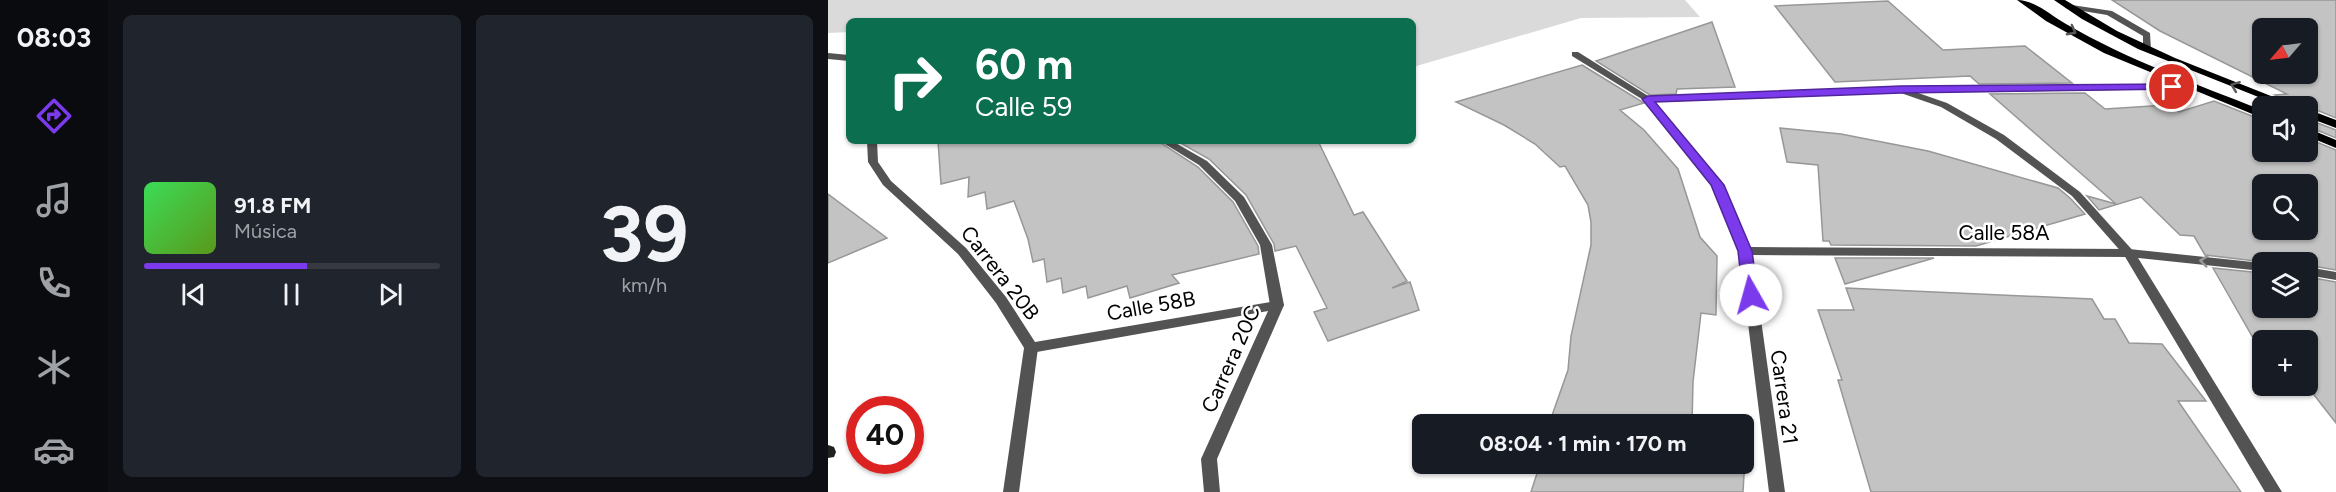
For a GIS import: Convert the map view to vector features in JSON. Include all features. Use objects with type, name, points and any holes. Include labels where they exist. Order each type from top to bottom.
[{"type":"main road","points":[[2022,0],[2057,23],[2109,50],[2252,110]]},
{"type":"main road","points":[[2063,3],[2147,50],[2264,96]]},
{"type":"main road","points":[[2318,117],[2336,124]]},
{"type":"main road","points":[[2318,137],[2336,144]]},
{"type":"street","name":"Carrera 21","points":[[1575,54],[1648,99],[1717,185],[1745,251],[1777,492]]},
{"type":"street","points":[[828,56],[846,58]]},
{"type":"street","points":[[1648,99],[1901,90],[2195,87]]},
{"type":"street","points":[[1901,90],[1944,105],[2000,137],[2076,194],[2128,253],[2274,492]]},
{"type":"street","name":"Carrera 20B","points":[[872,144],[873,162],[887,183],[962,251],[1001,300],[1031,348],[1011,492]]},
{"type":"street","name":"Carrera 20C","points":[[1170,144],[1203,163],[1240,199],[1266,245],[1277,305],[1209,459],[1212,492]]},
{"type":"street","name":"Calle 58A","points":[[1745,251],[2128,253],[2252,266]]},
{"type":"street","points":[[2318,273],[2336,276]]},
{"type":"street","name":"Calle 58B","points":[[1031,348],[1277,305]]},
{"type":"shaded area","points":[[828,0],[1685,0],[1700,17],[1581,18],[1416,66],[1416,18],[846,18],[846,32],[828,33]]},
{"type":"building","points":[[2112,0],[2336,0],[2336,118],[2318,111],[2318,96],[2277,96],[2275,95],[2287,94],[2267,84],[2318,84],[2318,18],[2252,18],[2252,77],[2160,31]]},
{"type":"building","points":[[1888,1],[1943,50],[2025,46],[2072,83],[1979,84],[1970,76],[1835,82],[1775,6]]},
{"type":"building","points":[[1712,22],[1735,87],[1677,89],[1676,94],[1650,95],[1596,61]]},
{"type":"building","points":[[1582,65],[1644,103],[1620,110],[1644,130],[1678,169],[1700,237],[1717,256],[1716,315],[1701,313],[1693,382],[1692,414],[1553,414],[1568,370],[1571,336],[1591,245],[1588,205],[1565,166],[1560,167],[1535,144],[1504,125],[1456,102]]},
{"type":"building","points":[[2085,93],[2105,109],[2167,105],[2179,112],[2214,101],[2252,116],[2252,162],[2318,162],[2318,143],[2336,150],[2336,270],[2318,267],[2318,252],[2252,252],[2252,261],[2205,255],[2194,236],[2180,235],[2141,197],[2099,210],[2087,196],[2116,204],[1990,94]]},
{"type":"building","points":[[2318,123],[2336,130],[2336,138],[2318,131]]},
{"type":"building","points":[[1780,128],[1841,134],[1928,151],[2058,188],[2085,214],[1976,246],[1831,245],[1829,241],[1823,241],[1818,165],[1787,162]]},
{"type":"building","points":[[938,144],[1163,144],[1198,167],[1233,202],[1258,246],[1259,254],[1172,275],[1179,283],[1130,298],[1127,286],[1088,298],[1086,286],[1063,293],[1061,278],[1047,282],[1044,259],[1033,262],[1028,239],[1014,201],[987,209],[985,192],[968,197],[969,177],[941,184]]},
{"type":"building","points":[[1182,144],[1319,144],[1354,215],[1363,212],[1407,281],[1392,288],[1410,282],[1419,310],[1328,341],[1314,312],[1327,308],[1296,246],[1275,251],[1274,244],[1246,195],[1209,159]]},
{"type":"building","points":[[828,194],[887,238],[828,263]]},
{"type":"building","points":[[1835,258],[1934,258],[1845,284]]},
{"type":"building","points":[[2213,268],[2252,272],[2252,318],[2318,318],[2318,279],[2336,282],[2336,423],[2315,396],[2318,396],[2318,330],[2252,330],[2252,336]]},
{"type":"building","points":[[1846,288],[2092,299],[2104,319],[2115,319],[2129,343],[2162,344],[2206,401],[2178,401],[2241,492],[1871,492],[1838,380],[1842,380],[1818,310],[1854,310]]},
{"type":"building","points":[[1537,474],[1744,474],[1743,492],[1531,492]]},
{"type":"route","points":[[1751,295],[1745,251],[1717,185],[1648,99],[1901,90],[2172,87]]}]
